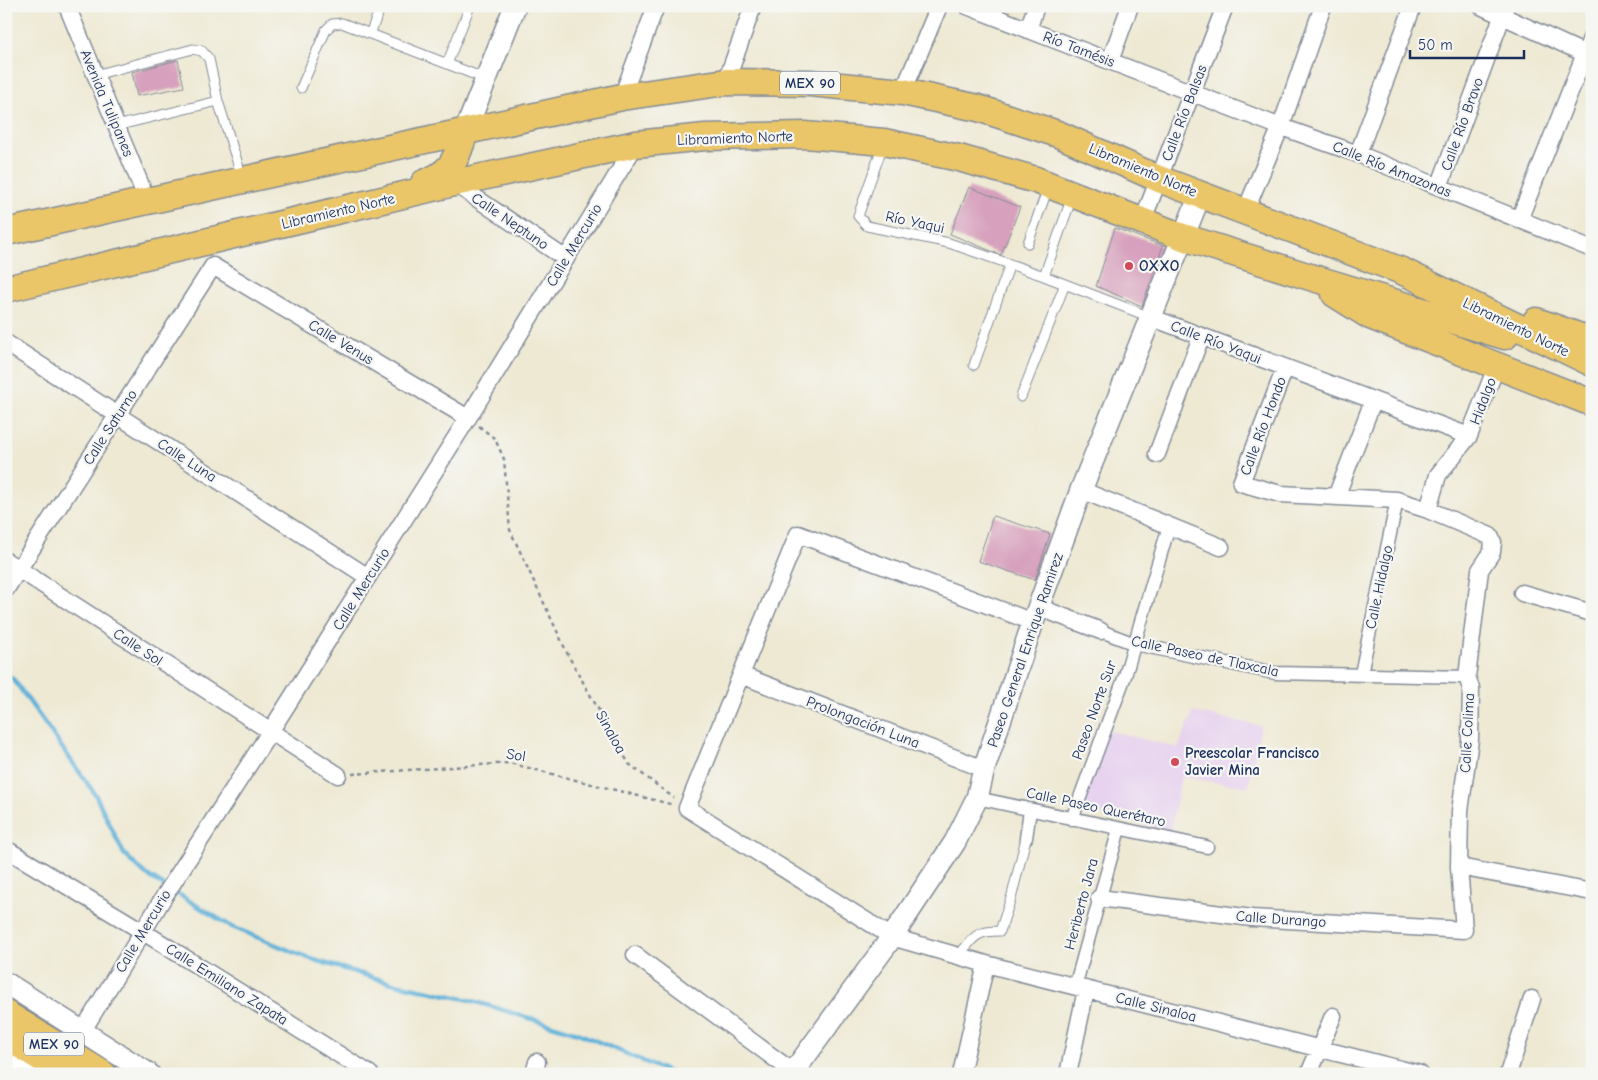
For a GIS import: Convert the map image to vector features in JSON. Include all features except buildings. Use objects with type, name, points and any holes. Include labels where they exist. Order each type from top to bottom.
[{"type":"main road","name":"Libramiento Norte","points":[[6,232],[622,97],[726,82],[810,82],[903,92],[978,108],[1058,134],[1159,179],[1402,271],[1587,354]]},
{"type":"main road","points":[[340,210],[347,200],[425,182],[442,176],[453,164],[465,132]]},
{"type":"main road","name":"Libramiento Norte","points":[[6,289],[454,183],[636,144],[705,137],[805,135],[884,142],[959,158],[1049,185],[1183,236],[1307,276],[1587,354]]},
{"type":"main road","points":[[1307,276],[1370,316],[1592,403]]},
{"type":"main road","name":"MEX 90","points":[[6,1014],[103,1074]]},
{"type":"main road","name":"MEX 90","points":[[6,1036],[66,1074]]},
{"type":"street","name":"Avenida Tulipanes","points":[[66,6],[147,200]]},
{"type":"street","points":[[465,132],[515,6]]},
{"type":"street","points":[[622,97],[656,6]]},
{"type":"street","points":[[726,82],[753,6]]},
{"type":"street","points":[[903,92],[939,6]]},
{"type":"street","name":"Río Tamésis","points":[[967,6],[1192,92]]},
{"type":"street","points":[[1028,30],[1036,6]]},
{"type":"street","points":[[1110,61],[1130,6]]},
{"type":"street","name":"Calle Río Balsas","points":[[1144,220],[1225,6]]},
{"type":"street","points":[[1245,212],[1281,126],[1323,6]]},
{"type":"street","points":[[1358,154],[1413,6]]},
{"type":"street","points":[[1481,6],[1504,11],[1588,55]]},
{"type":"street","name":"Calle Río Bravo","points":[[1439,187],[1504,11]]},
{"type":"street","points":[[1519,220],[1588,55],[1592,36]]},
{"type":"street","name":"Calle Río Amazonas","points":[[1192,92],[1358,154],[1592,249]]},
{"type":"street","name":"Calle Mercurio","points":[[82,1032],[142,931],[468,418],[636,144]]},
{"type":"street","name":"Calle Neptuno","points":[[454,183],[566,259]]},
{"type":"street","name":"Paseo General Enrique Ramirez","points":[[793,1073],[892,937],[955,842],[977,798],[984,769],[1036,615],[1081,490],[1200,195]]},
{"type":"street","name":"Calle Venus","points":[[213,266],[468,418]]},
{"type":"street","name":"Calle Saturno","points":[[6,589],[12,565],[117,415],[213,266]]},
{"type":"street","name":"Calle Río Yaqui","points":[[1150,317],[1469,436]]},
{"type":"street","points":[[1157,454],[1202,336]]},
{"type":"street","name":"Calle Luna","points":[[6,343],[368,576]]},
{"type":"street","name":"Hidalgo","points":[[1469,436],[1497,365]]},
{"type":"street","name":"Calle Río Hondo","points":[[1285,368],[1241,483],[1280,494],[1336,497]]},
{"type":"street","points":[[1373,401],[1336,497],[1398,500],[1428,510],[1438,475],[1469,436]]},
{"type":"street","points":[[1081,490],[1221,547]]},
{"type":"street","name":"Calle Hidalgo","points":[[1361,674],[1398,500]]},
{"type":"street","name":"Calle Colima","points":[[1428,510],[1490,536],[1493,542],[1492,552],[1480,570],[1467,678],[1471,688],[1470,740],[1460,810],[1460,867],[1464,930]]},
{"type":"street","name":"Paseo Norte Sur","points":[[1072,819],[1125,676],[1169,526]]},
{"type":"street","name":"Calle Paseo de Tlaxcala","points":[[741,675],[798,534],[1036,615],[1102,631],[1135,644],[1275,673],[1467,678]]},
{"type":"street","name":"Calle Sol","points":[[12,565],[338,775]]},
{"type":"street","points":[[1522,593],[1592,613]]},
{"type":"street","points":[[741,675],[687,808],[892,937]]},
{"type":"street","name":"Prolongación Luna","points":[[741,675],[984,769]]},
{"type":"street","name":"Calle Paseo Querétaro","points":[[977,798],[1207,847]]},
{"type":"street","points":[[1026,838],[1030,810]]},
{"type":"street","name":"Heriberto Jara","points":[[1080,989],[1099,898],[1119,829]]},
{"type":"street","name":"Calle Emiliano Zapata","points":[[6,849],[142,931],[370,1074]]},
{"type":"street","points":[[1460,867],[1592,892]]},
{"type":"street","name":"Calle Durango","points":[[1099,898],[1252,918],[1464,930]]},
{"type":"street","name":"Calle Sinaloa","points":[[892,937],[1080,989],[1420,1074]]},
{"type":"street","points":[[635,955],[793,1073]]},
{"type":"street","points":[[961,1074],[986,964]]},
{"type":"street","points":[[6,983],[150,1074]]},
{"type":"street","points":[[1068,1074],[1080,989]]},
{"type":"street","points":[[1508,1074],[1532,999]]},
{"type":"street","points":[[1309,1074],[1333,1016]]},
{"type":"street","points":[[6,1060],[29,1074]]},
{"type":"lane","points":[[370,34],[381,6]]},
{"type":"lane","points":[[447,64],[470,6]]},
{"type":"lane","points":[[302,88],[326,30],[332,24],[342,23],[486,79]]},
{"type":"lane","points":[[95,75],[193,49],[202,51],[209,59],[218,101],[243,180]]},
{"type":"lane","points":[[116,126],[218,101]]},
{"type":"lane","name":"Río Yaqui","points":[[884,142],[858,216],[867,226],[949,243],[1044,276]]},
{"type":"lane","points":[[1028,243],[1049,185]]},
{"type":"lane","points":[[1044,276],[1073,195]]},
{"type":"lane","points":[[974,365],[1010,264]]},
{"type":"lane","name":"Calle Río Yaqui","points":[[1044,276],[1150,317]]},
{"type":"lane","points":[[1021,397],[1065,284]]},
{"type":"lane","points":[[958,956],[977,934],[984,931],[1000,931],[1012,894],[1026,838]]},
{"type":"path","name":"Sinaloa","points":[[468,418],[495,439],[504,459],[510,530],[569,657],[624,756],[629,764],[687,808]]},
{"type":"path","name":"Sol","points":[[338,775],[509,763],[687,808]]},
{"type":"shaded area","name":"Preescolar Francisco Javier Mina","points":[[1193,712],[1261,726],[1248,787],[1181,777],[1170,833],[1082,808],[1107,730],[1178,748]]},
{"type":"waterway","points":[[6,674],[14,680],[95,794],[124,854],[145,874],[232,927],[311,959],[392,983],[470,1000],[578,1033],[673,1074]]},
{"type":"place","name":"OXXO","points":[[1129,266]]},
{"type":"place","name":"Preescolar Francisco Javier Mina","points":[[1175,762]]}]
